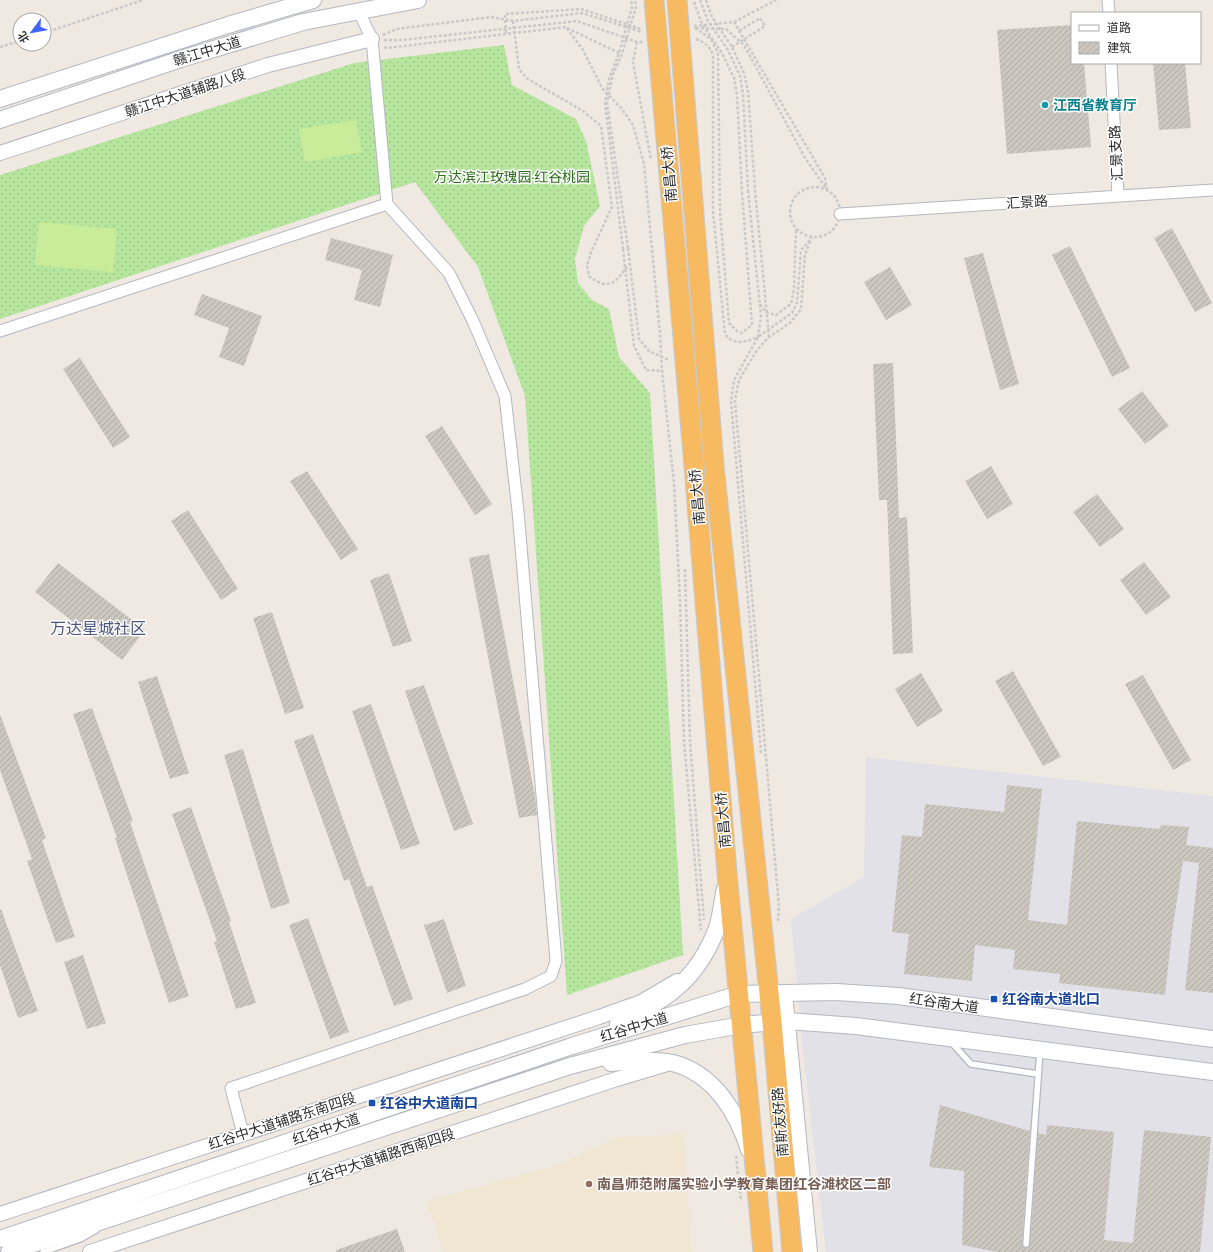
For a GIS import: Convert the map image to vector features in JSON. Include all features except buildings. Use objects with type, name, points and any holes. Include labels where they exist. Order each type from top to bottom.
[{"type":"highway","name":"南昌大桥","points":[[654,0],[727,873],[739,994]]},
{"type":"highway","name":"南昌大桥","points":[[677,0],[714,465],[777,992]]},
{"type":"highway","name":"南斯友好路","points":[[777,992],[780,1022],[792,1252]]},
{"type":"highway","name":"南斯友好路","points":[[739,994],[763,1252]]},
{"type":"main road","name":"赣江中大道","points":[[0,99],[228,25],[313,0]]},
{"type":"main road","name":"赣江中大道","points":[[0,120],[181,59],[303,22],[358,10],[418,0]]},
{"type":"main road","points":[[572,1046],[655,1005],[677,988],[695,971],[718,927],[727,873]]},
{"type":"main road","name":"红谷中大道","points":[[0,1238],[572,1046],[739,994],[777,992]]},
{"type":"main road","name":"红谷南大道","points":[[777,992],[836,992],[898,996],[1213,1039]]},
{"type":"main road","points":[[780,1022],[856,1026],[1213,1072]]},
{"type":"main road","name":"红谷中大道","points":[[9,1252],[570,1066],[686,1035],[742,1025],[780,1022]]},
{"type":"main road","points":[[570,1066],[632,1061],[672,1063],[696,1073],[714,1086],[730,1106],[744,1135],[756,1177]]},
{"type":"street","points":[[1108,0],[1109,12]]},
{"type":"street","points":[[243,1134],[231,1088],[525,988],[550,976],[556,961],[518,512],[505,396],[473,321],[449,273],[387,204],[372,39],[358,10]]},
{"type":"street","name":"赣江中大道辅路八段","points":[[0,153],[268,66],[372,39]]},
{"type":"street","name":"汇景支路","points":[[1111,64],[1118,196]]},
{"type":"street","name":"汇景路","points":[[840,214],[1213,190]]},
{"type":"street","points":[[0,331],[387,204]]},
{"type":"street","name":"红谷中大道辅路东南四段","points":[[0,1214],[599,1017],[641,1002],[695,971]]},
{"type":"street","points":[[780,1022],[810,1252]]},
{"type":"street","name":"红谷中大道辅路西南四段","points":[[90,1252],[609,1082],[672,1063]]},
{"type":"street","points":[[145,1190],[150,1206]]},
{"type":"lane","points":[[948,1038],[971,1064],[1038,1074]]},
{"type":"lane","points":[[1026,1244],[1040,1050]]},
{"type":"lane","points":[[43,1252],[80,1239],[128,1212]]},
{"type":"path","points":[[52,30],[143,0]]},
{"type":"path","points":[[632,0],[632,7],[619,53],[609,78],[605,104],[626,269],[634,346],[646,370],[662,370]]},
{"type":"path","points":[[635,0],[636,7],[622,54],[613,74],[607,103],[628,248],[639,339],[649,351],[670,360],[669,352]]},
{"type":"path","points":[[693,0],[702,24],[722,53],[734,78],[737,95],[742,192],[752,325],[742,332],[732,328],[729,323],[720,212],[718,53],[711,39],[695,28],[726,29],[744,44],[806,158],[828,190],[837,200],[840,214],[836,227],[825,236],[812,238],[803,235],[796,230]]},
{"type":"path","points":[[700,0],[708,21],[728,50],[740,76],[743,94],[748,191],[761,316],[758,337],[734,380],[731,401],[761,755]]},
{"type":"path","points":[[706,0],[712,17],[732,47],[744,73],[748,91],[755,190],[769,337]]},
{"type":"path","points":[[734,22],[776,0]]},
{"type":"path","points":[[372,39],[396,29],[491,17],[513,21],[582,13],[642,32]]},
{"type":"path","points":[[732,47],[765,26],[760,18],[739,31]]},
{"type":"path","points":[[513,21],[519,69],[526,78],[583,111],[600,126],[612,207],[591,252],[587,266],[589,276],[600,284],[610,284],[619,278],[629,264]]},
{"type":"path","points":[[372,39],[402,40],[577,21],[637,42],[643,42]]},
{"type":"path","points":[[372,39],[386,48],[514,32],[566,28],[619,53]]},
{"type":"path","points":[[566,28],[583,50],[602,88],[622,109],[633,125],[644,164],[674,490],[680,600],[684,742],[704,956]]},
{"type":"path","points":[[696,39],[705,42],[710,47],[713,55],[713,211],[725,334],[728,338],[736,342],[746,342],[758,337],[792,313],[797,303],[801,250],[812,238]]},
{"type":"path","points":[[637,42],[633,62],[652,165]]},
{"type":"path","points":[[0,47],[12,43]]},
{"type":"path","points":[[760,304],[766,312],[776,315],[791,304],[794,288],[796,230],[790,217],[791,203],[800,192],[813,187],[828,190]]},
{"type":"path","points":[[774,904],[777,928],[780,907],[735,401],[739,380],[757,350],[769,337],[790,323],[801,309],[806,254],[812,238]]},
{"type":"path","points":[[685,568],[690,742],[704,912],[704,956]]},
{"type":"path","points":[[763,778],[765,794]]},
{"type":"path","points":[[768,826],[768,833]]},
{"type":"path","points":[[735,1152],[742,1206]]},
{"type":"shaded area","points":[[866,757],[1213,796],[1213,1252],[826,1252],[803,1052],[791,919],[864,877]]},
{"type":"shaded area","name":"南昌师范附属实验小学教育集团红谷滩校区二部","points":[[684,1134],[691,1252],[443,1252],[427,1201],[555,1166],[617,1138]]},
{"type":"green space","name":"万达滨江玫瑰园·红谷桃园","points":[[504,45],[512,85],[576,119],[586,141],[600,206],[584,226],[575,259],[578,283],[592,300],[609,309],[619,357],[650,393],[683,955],[567,995],[525,396],[478,267],[415,182],[0,319],[0,175],[354,63]]},
{"type":"green space","points":[[356,120],[362,152],[305,162],[299,129]]},
{"type":"green space","points":[[39,222],[117,229],[113,272],[35,265]]},
{"type":"place","name":"江西省教育厅","points":[[1045,105]]},
{"type":"place","name":"红谷南大道北口","points":[[994,999]]},
{"type":"place","name":"红谷中大道南口","points":[[372,1103]]},
{"type":"place","name":"南昌师范附属实验小学教育集团红谷滩校区二部","points":[[589,1184]]},
{"type":"district","name":"万达星城社区","points":[[98,628]]}]
